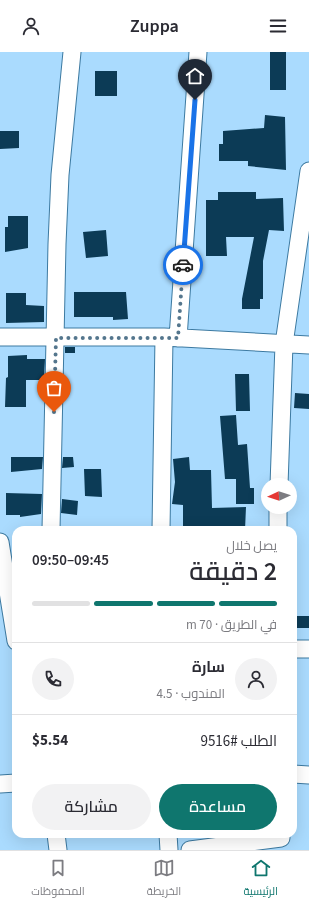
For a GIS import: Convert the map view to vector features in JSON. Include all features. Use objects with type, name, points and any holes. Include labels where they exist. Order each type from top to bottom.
[{"type":"street","points":[[51,526],[60,175],[72,52]]},
{"type":"street","points":[[161,526],[171,338],[198,52]]},
{"type":"street","points":[[279,478],[284,344],[309,171]]},
{"type":"street","points":[[0,338],[171,338],[309,345]]},
{"type":"street","points":[[278,514],[278,526]]},
{"type":"street","points":[[0,542],[12,616]]},
{"type":"street","points":[[0,641],[12,641]]},
{"type":"street","points":[[297,649],[309,649]]},
{"type":"street","points":[[297,774],[309,775]]},
{"type":"street","points":[[0,784],[12,783]]},
{"type":"street","points":[[56,838],[58,850]]},
{"type":"street","points":[[168,838],[168,850]]},
{"type":"street","points":[[190,850],[281,841]]},
{"type":"building","points":[[270,52],[286,52],[286,90],[270,90]]},
{"type":"building","points":[[95,71],[117,71],[117,96],[95,96]]},
{"type":"building","points":[[265,115],[285,117],[286,170],[248,166],[248,161],[219,161],[219,144],[223,144],[223,131],[264,128]]},
{"type":"building","points":[[0,131],[19,131],[19,148],[0,149]]},
{"type":"building","points":[[218,192],[256,192],[256,199],[283,198],[284,231],[269,230],[263,261],[263,299],[260,299],[260,309],[242,309],[242,299],[254,237],[226,237],[227,256],[206,256],[206,200],[218,200]]},
{"type":"building","points":[[8,216],[28,216],[28,248],[5,252],[5,227],[8,227]]},
{"type":"building","points":[[106,230],[108,256],[86,258],[83,232]]},
{"type":"building","points":[[74,292],[126,292],[128,319],[113,320],[113,317],[74,317]]},
{"type":"building","points":[[6,293],[26,293],[26,305],[44,306],[44,322],[6,323]]},
{"type":"building","points":[[65,347],[75,347],[75,353],[65,353]]},
{"type":"building","points":[[27,355],[27,359],[45,359],[44,380],[26,380],[26,407],[5,407],[6,378],[8,377],[8,356]]},
{"type":"building","points":[[235,374],[249,374],[250,411],[236,411]]},
{"type":"building","points":[[295,393],[309,394],[309,409],[294,408]]},
{"type":"building","points":[[236,415],[238,445],[247,444],[250,488],[254,488],[254,504],[236,504],[236,479],[225,479],[220,416]]},
{"type":"building","points":[[11,457],[43,457],[42,469],[11,472]]},
{"type":"building","points":[[63,457],[73,457],[74,467],[62,468]]},
{"type":"building","points":[[189,457],[190,470],[211,470],[212,508],[246,507],[245,526],[183,526],[183,505],[172,504],[175,482],[173,459]]},
{"type":"building","points":[[84,469],[101,469],[102,497],[85,496]]},
{"type":"building","points":[[6,493],[42,494],[41,514],[20,517],[20,515],[6,515]]},
{"type":"building","points":[[62,499],[78,501],[77,515],[61,513]]},
{"type":"building","points":[[297,616],[309,616],[309,628],[297,628]]},
{"type":"way so far","points":[[54,412],[56,338],[178,338],[183,265]]},
{"type":"route","points":[[183,265],[195,100]]}]
